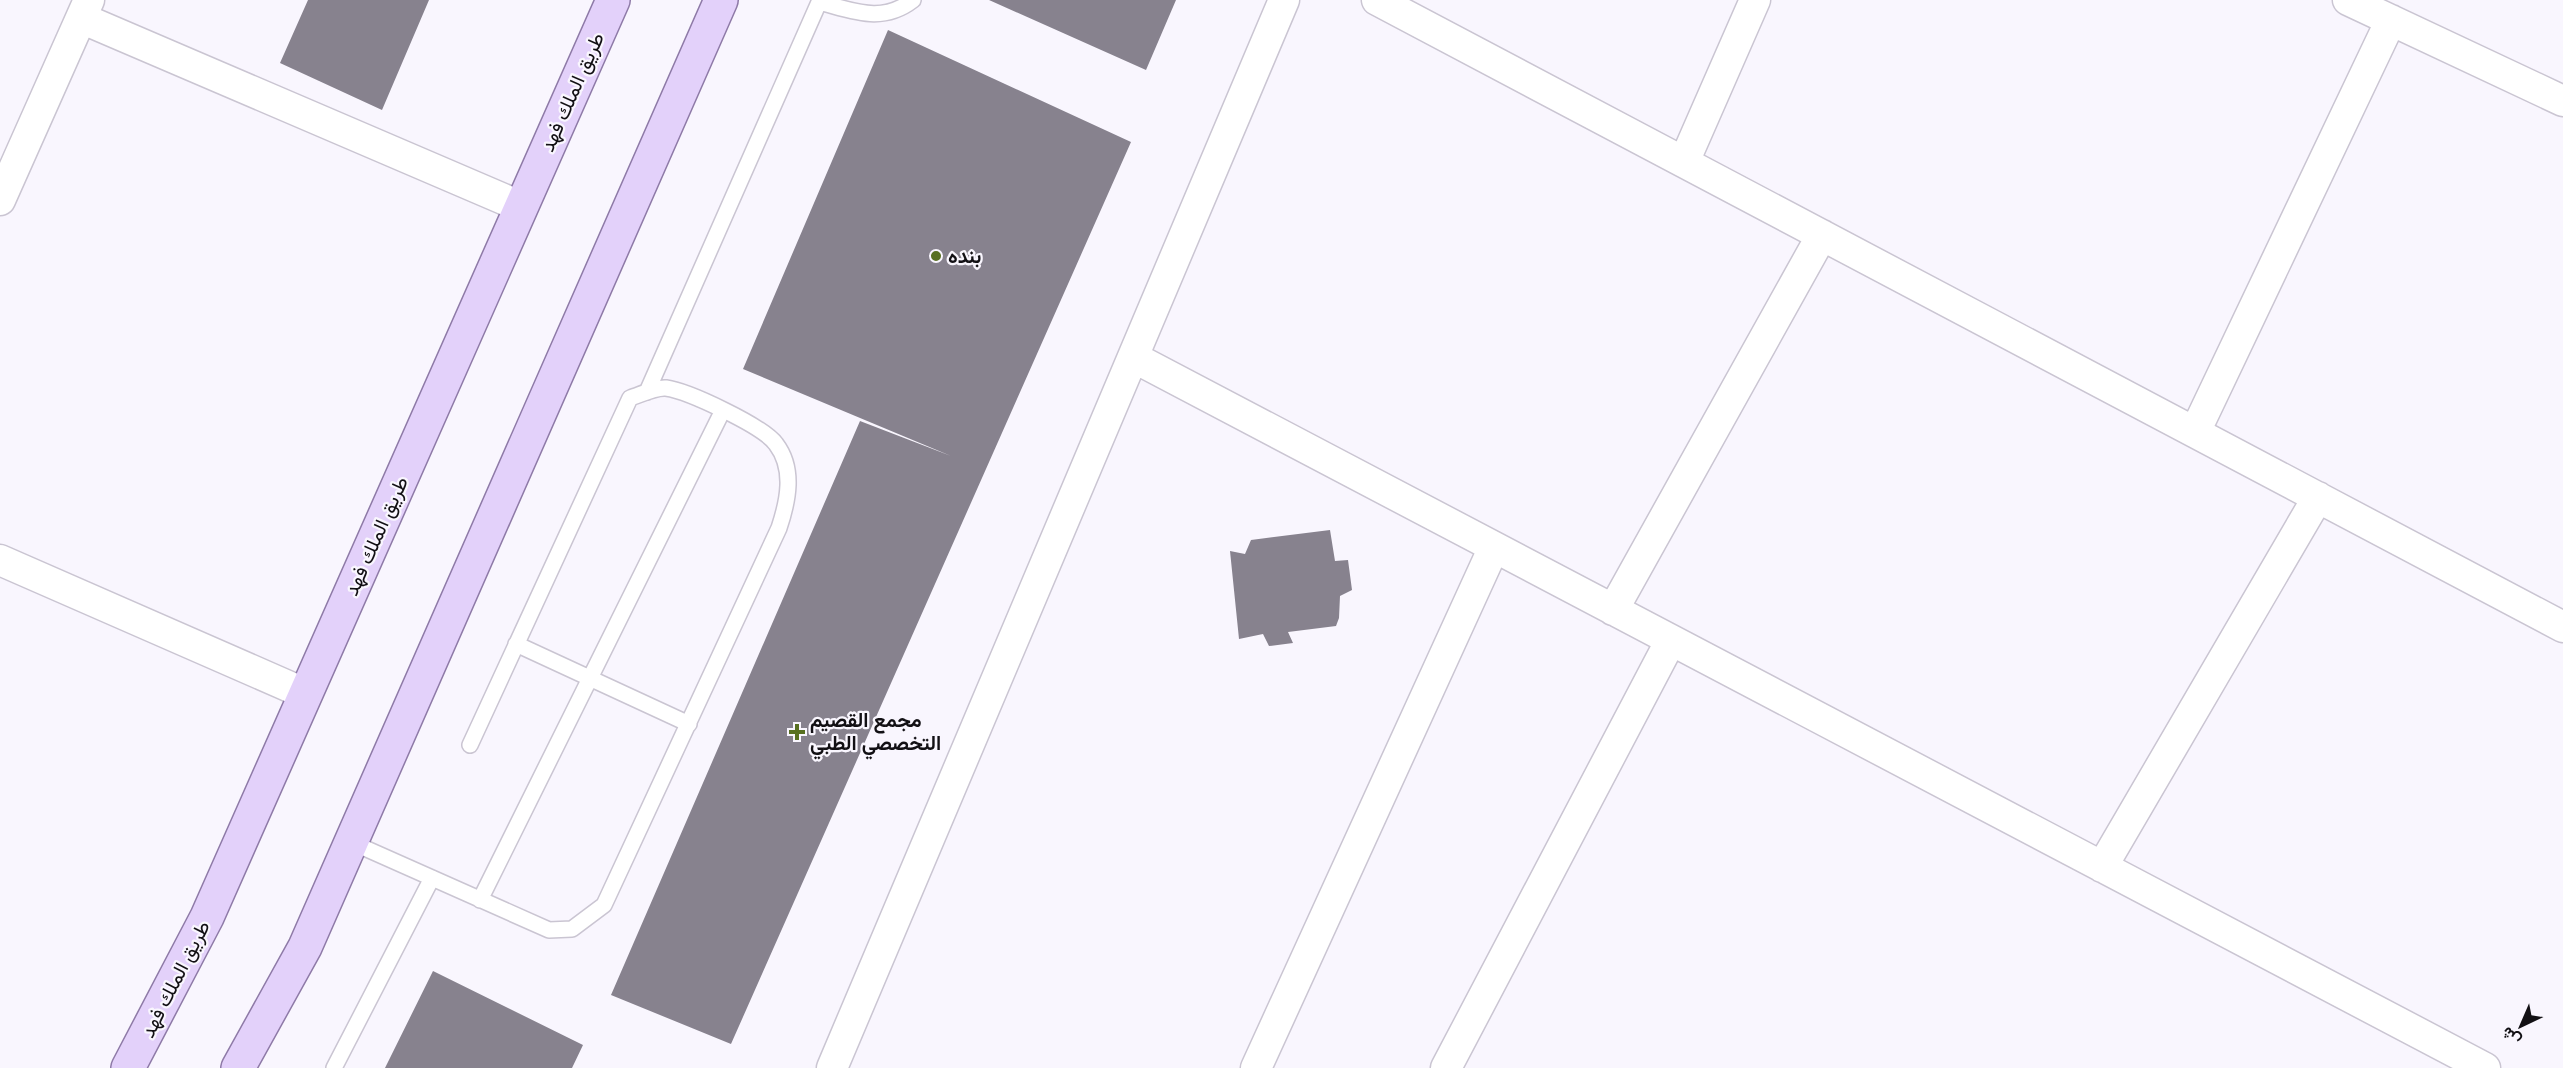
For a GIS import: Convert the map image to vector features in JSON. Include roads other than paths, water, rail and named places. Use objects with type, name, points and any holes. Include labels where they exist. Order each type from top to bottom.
[{"type":"main road","name":"طريق الملك فهد","points":[[128,1068],[207,917],[613,0]]},
{"type":"main road","points":[[238,1068],[304,947],[720,0]]},
{"type":"street","points":[[832,1068],[1284,0]]},
{"type":"street","points":[[1377,0],[2563,627]]},
{"type":"street","points":[[1684,162],[1755,0]]},
{"type":"street","points":[[2348,0],[2563,101]]},
{"type":"street","points":[[0,200],[85,9],[522,207]]},
{"type":"street","points":[[2195,432],[2391,20]]},
{"type":"street","points":[[1613,610],[1822,235]]},
{"type":"street","points":[[1133,357],[2485,1068]]},
{"type":"street","points":[[2102,867],[2318,497]]},
{"type":"street","points":[[1256,1068],[1494,547]]},
{"type":"street","points":[[0,560],[306,694]]},
{"type":"street","points":[[1446,1068],[1671,640]]},
{"type":"lane","points":[[647,392],[820,1],[872,15],[898,11],[912,0]]},
{"type":"lane","points":[[351,842],[549,930],[572,928],[604,905],[779,528],[788,499],[785,464],[776,444],[752,424],[723,410],[664,388],[630,398],[470,745]]},
{"type":"lane","points":[[480,900],[723,410]]},
{"type":"lane","points":[[516,644],[688,724]]},
{"type":"lane","points":[[334,1068],[432,878]]},
{"type":"place","name":"بنده","points":[[936,256]]},
{"type":"place","name":"مجمع القصيم التخصصي الطبي","points":[[797,732]]}]
